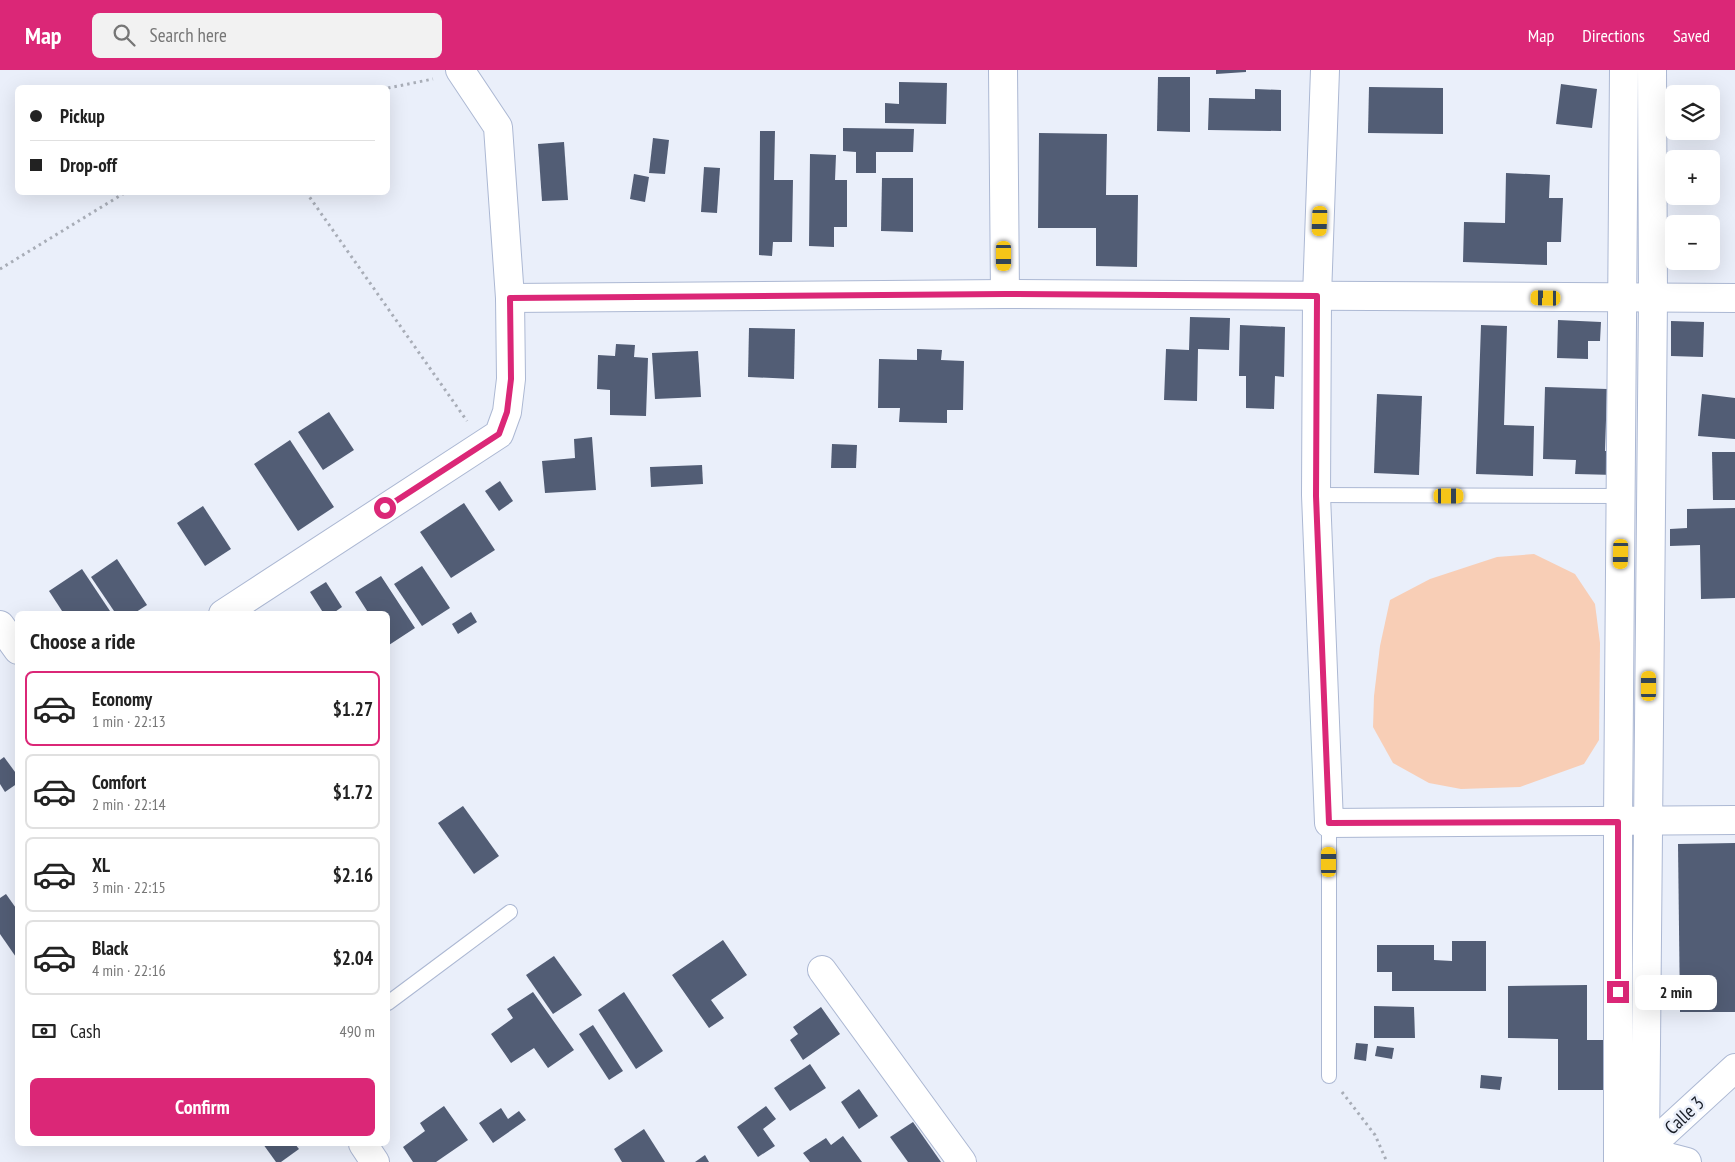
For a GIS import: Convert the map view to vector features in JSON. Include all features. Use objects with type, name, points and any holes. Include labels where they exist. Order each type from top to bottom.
[{"type":"street","points":[[1003,70],[1005,294]]},
{"type":"street","points":[[1325,70],[1317,296],[1316,496],[1329,823],[1735,820]]},
{"type":"street","points":[[1618,1162],[1618,822],[1624,70]]},
{"type":"street","points":[[1652,70],[1653,298],[1648,822],[1639,1156],[1687,1162]]},
{"type":"street","points":[[228,611],[499,434],[507,412],[511,379],[510,298],[498,127],[466,71]]},
{"type":"street","points":[[510,298],[1005,294],[1622,299],[1735,298]]},
{"type":"street","points":[[0,625],[15,646]]},
{"type":"street","points":[[822,970],[962,1162]]},
{"type":"street","name":"Calle 3","points":[[1639,1156],[1735,1068]]},
{"type":"street","points":[[363,1146],[375,1162]]},
{"type":"lane","points":[[1316,496],[1621,496]]},
{"type":"lane","points":[[1329,823],[1329,1076]]},
{"type":"lane","points":[[390,1002],[510,912]]},
{"type":"path","points":[[390,88],[466,71]]},
{"type":"path","points":[[0,269],[121,195]]},
{"type":"path","points":[[308,195],[482,444]]},
{"type":"path","points":[[1329,1076],[1376,1136],[1387,1162]]},
{"type":"shaded area","points":[[1534,554],[1575,574],[1595,604],[1600,643],[1599,740],[1584,764],[1520,787],[1461,789],[1429,783],[1393,763],[1373,727],[1374,696],[1380,646],[1390,600],[1430,579],[1497,557]]},
{"type":"building","points":[[1216,70],[1246,70],[1246,72],[1216,74]]},
{"type":"building","points":[[1158,77],[1190,77],[1190,132],[1157,131]]},
{"type":"building","points":[[899,82],[947,83],[946,124],[885,123],[885,103],[899,104]]},
{"type":"building","points":[[1561,84],[1597,89],[1592,128],[1556,124]]},
{"type":"building","points":[[1369,87],[1443,88],[1443,134],[1368,133]]},
{"type":"building","points":[[1255,89],[1281,90],[1281,131],[1208,130],[1209,98],[1255,99]]},
{"type":"building","points":[[843,128],[914,129],[913,152],[876,152],[876,173],[856,173],[856,152],[843,151]]},
{"type":"building","points":[[760,131],[775,131],[774,180],[793,180],[792,242],[773,242],[772,256],[759,255]]},
{"type":"building","points":[[1039,133],[1107,134],[1106,195],[1138,195],[1137,267],[1096,266],[1096,228],[1038,228]]},
{"type":"building","points":[[653,138],[669,140],[665,174],[649,173]]},
{"type":"building","points":[[564,142],[568,200],[542,201],[538,144]]},
{"type":"building","points":[[810,154],[836,155],[835,180],[847,180],[847,227],[834,227],[834,247],[809,246]]},
{"type":"building","points":[[704,167],[720,168],[717,213],[701,212]]},
{"type":"building","points":[[1506,173],[1550,175],[1549,198],[1563,198],[1561,242],[1547,242],[1547,265],[1463,262],[1464,222],[1505,223]]},
{"type":"building","points":[[634,174],[649,177],[645,202],[630,199]]},
{"type":"building","points":[[882,178],[913,178],[913,232],[881,231]]},
{"type":"building","points":[[1190,317],[1230,318],[1229,350],[1198,349],[1197,401],[1164,400],[1166,349],[1189,350]]},
{"type":"building","points":[[1558,320],[1601,322],[1600,341],[1588,341],[1588,359],[1557,358]]},
{"type":"building","points":[[1671,321],[1704,322],[1703,357],[1671,356]]},
{"type":"building","points":[[1240,325],[1285,327],[1284,377],[1275,376],[1274,409],[1246,408],[1246,376],[1239,376]]},
{"type":"building","points":[[1481,325],[1507,326],[1504,425],[1534,426],[1533,476],[1476,474]]},
{"type":"building","points":[[749,328],[795,329],[794,379],[748,377]]},
{"type":"building","points":[[616,344],[635,345],[634,357],[648,358],[646,416],[610,415],[610,390],[597,389],[598,355],[615,356]]},
{"type":"building","points":[[917,349],[942,350],[941,360],[964,361],[963,410],[947,410],[947,423],[899,422],[900,408],[878,408],[879,359],[917,360]]},
{"type":"building","points":[[698,351],[701,397],[655,399],[652,353]]},
{"type":"building","points":[[1545,387],[1607,389],[1605,451],[1615,451],[1615,475],[1575,474],[1576,460],[1543,459]]},
{"type":"building","points":[[1377,394],[1422,396],[1419,475],[1374,473]]},
{"type":"building","points":[[1702,394],[1735,398],[1735,439],[1698,436]]},
{"type":"building","points":[[329,412],[354,450],[323,470],[298,432]]},
{"type":"building","points":[[592,437],[596,490],[545,493],[542,461],[575,458],[574,439]]},
{"type":"building","points":[[290,440],[334,507],[298,531],[254,464]]},
{"type":"building","points":[[832,444],[857,445],[856,468],[831,468]]},
{"type":"building","points":[[1712,452],[1735,452],[1735,500],[1713,500]]},
{"type":"building","points":[[702,465],[703,484],[651,487],[650,467]]},
{"type":"building","points":[[500,481],[513,501],[499,511],[485,491]]},
{"type":"building","points":[[464,503],[495,550],[451,578],[420,532]]},
{"type":"building","points":[[203,506],[231,549],[205,566],[177,523]]},
{"type":"building","points":[[1735,508],[1735,598],[1701,599],[1700,545],[1670,546],[1670,529],[1687,528],[1687,509]]},
{"type":"building","points":[[117,559],[147,605],[138,611],[114,611],[91,577]]},
{"type":"building","points":[[422,566],[450,608],[422,626],[394,584]]},
{"type":"building","points":[[82,569],[110,611],[62,611],[49,591]]},
{"type":"building","points":[[381,576],[415,628],[390,644],[390,611],[367,611],[355,592]]},
{"type":"building","points":[[326,582],[342,607],[336,611],[322,611],[310,592]]},
{"type":"building","points":[[471,612],[477,622],[458,634],[452,624]]},
{"type":"building","points":[[4,757],[15,772],[15,785],[5,792],[0,784],[0,760]]},
{"type":"building","points":[[463,806],[499,856],[474,874],[438,823]]},
{"type":"building","points":[[1735,843],[1735,1012],[1680,1012],[1678,844]]},
{"type":"building","points":[[6,894],[15,907],[15,956],[0,934],[0,898]]},
{"type":"building","points":[[723,940],[747,975],[711,1000],[724,1018],[709,1028],[672,975]]},
{"type":"building","points":[[1452,941],[1486,941],[1486,991],[1392,991],[1392,972],[1377,972],[1377,945],[1434,945],[1434,960],[1452,961]]},
{"type":"building","points":[[554,956],[582,995],[553,1014],[526,975]]},
{"type":"building","points":[[1587,985],[1587,1040],[1605,1040],[1605,1090],[1558,1090],[1558,1039],[1508,1038],[1508,986]]},
{"type":"building","points":[[533,992],[574,1050],[548,1068],[534,1048],[511,1063],[491,1034],[513,1018],[507,1009]]},
{"type":"building","points":[[624,992],[663,1051],[636,1069],[598,1010]]},
{"type":"building","points":[[1374,1006],[1414,1007],[1415,1038],[1374,1038]]},
{"type":"building","points":[[821,1007],[840,1034],[803,1060],[790,1040],[798,1034],[793,1027]]},
{"type":"building","points":[[593,1025],[623,1071],[609,1080],[579,1034]]},
{"type":"building","points":[[1356,1043],[1368,1044],[1366,1061],[1354,1059]]},
{"type":"building","points":[[1377,1046],[1394,1048],[1392,1059],[1375,1056]]},
{"type":"building","points":[[810,1064],[826,1088],[790,1111],[774,1088]]},
{"type":"building","points":[[1481,1075],[1502,1077],[1500,1090],[1480,1088]]},
{"type":"building","points":[[859,1089],[878,1116],[859,1129],[841,1102]]},
{"type":"building","points":[[444,1106],[468,1140],[436,1162],[413,1162],[403,1147],[425,1131],[420,1123]]},
{"type":"building","points":[[766,1106],[776,1119],[763,1129],[775,1146],[758,1157],[737,1127]]},
{"type":"building","points":[[501,1108],[508,1119],[519,1111],[526,1120],[493,1143],[479,1123]]},
{"type":"building","points":[[913,1122],[941,1162],[908,1162],[890,1137]]},
{"type":"building","points":[[644,1129],[665,1162],[622,1162],[614,1149]]},
{"type":"building","points":[[843,1136],[862,1162],[810,1162],[803,1153],[826,1138],[831,1145]]},
{"type":"building","points":[[264,1146],[297,1146],[299,1149],[281,1162],[276,1162]]},
{"type":"building","points":[[705,1155],[709,1162],[695,1162]]},
{"type":"route","points":[[385,508],[499,434],[507,412],[511,379],[510,298],[1005,294],[1317,296],[1316,496],[1329,823],[1618,822],[1618,992]]}]
